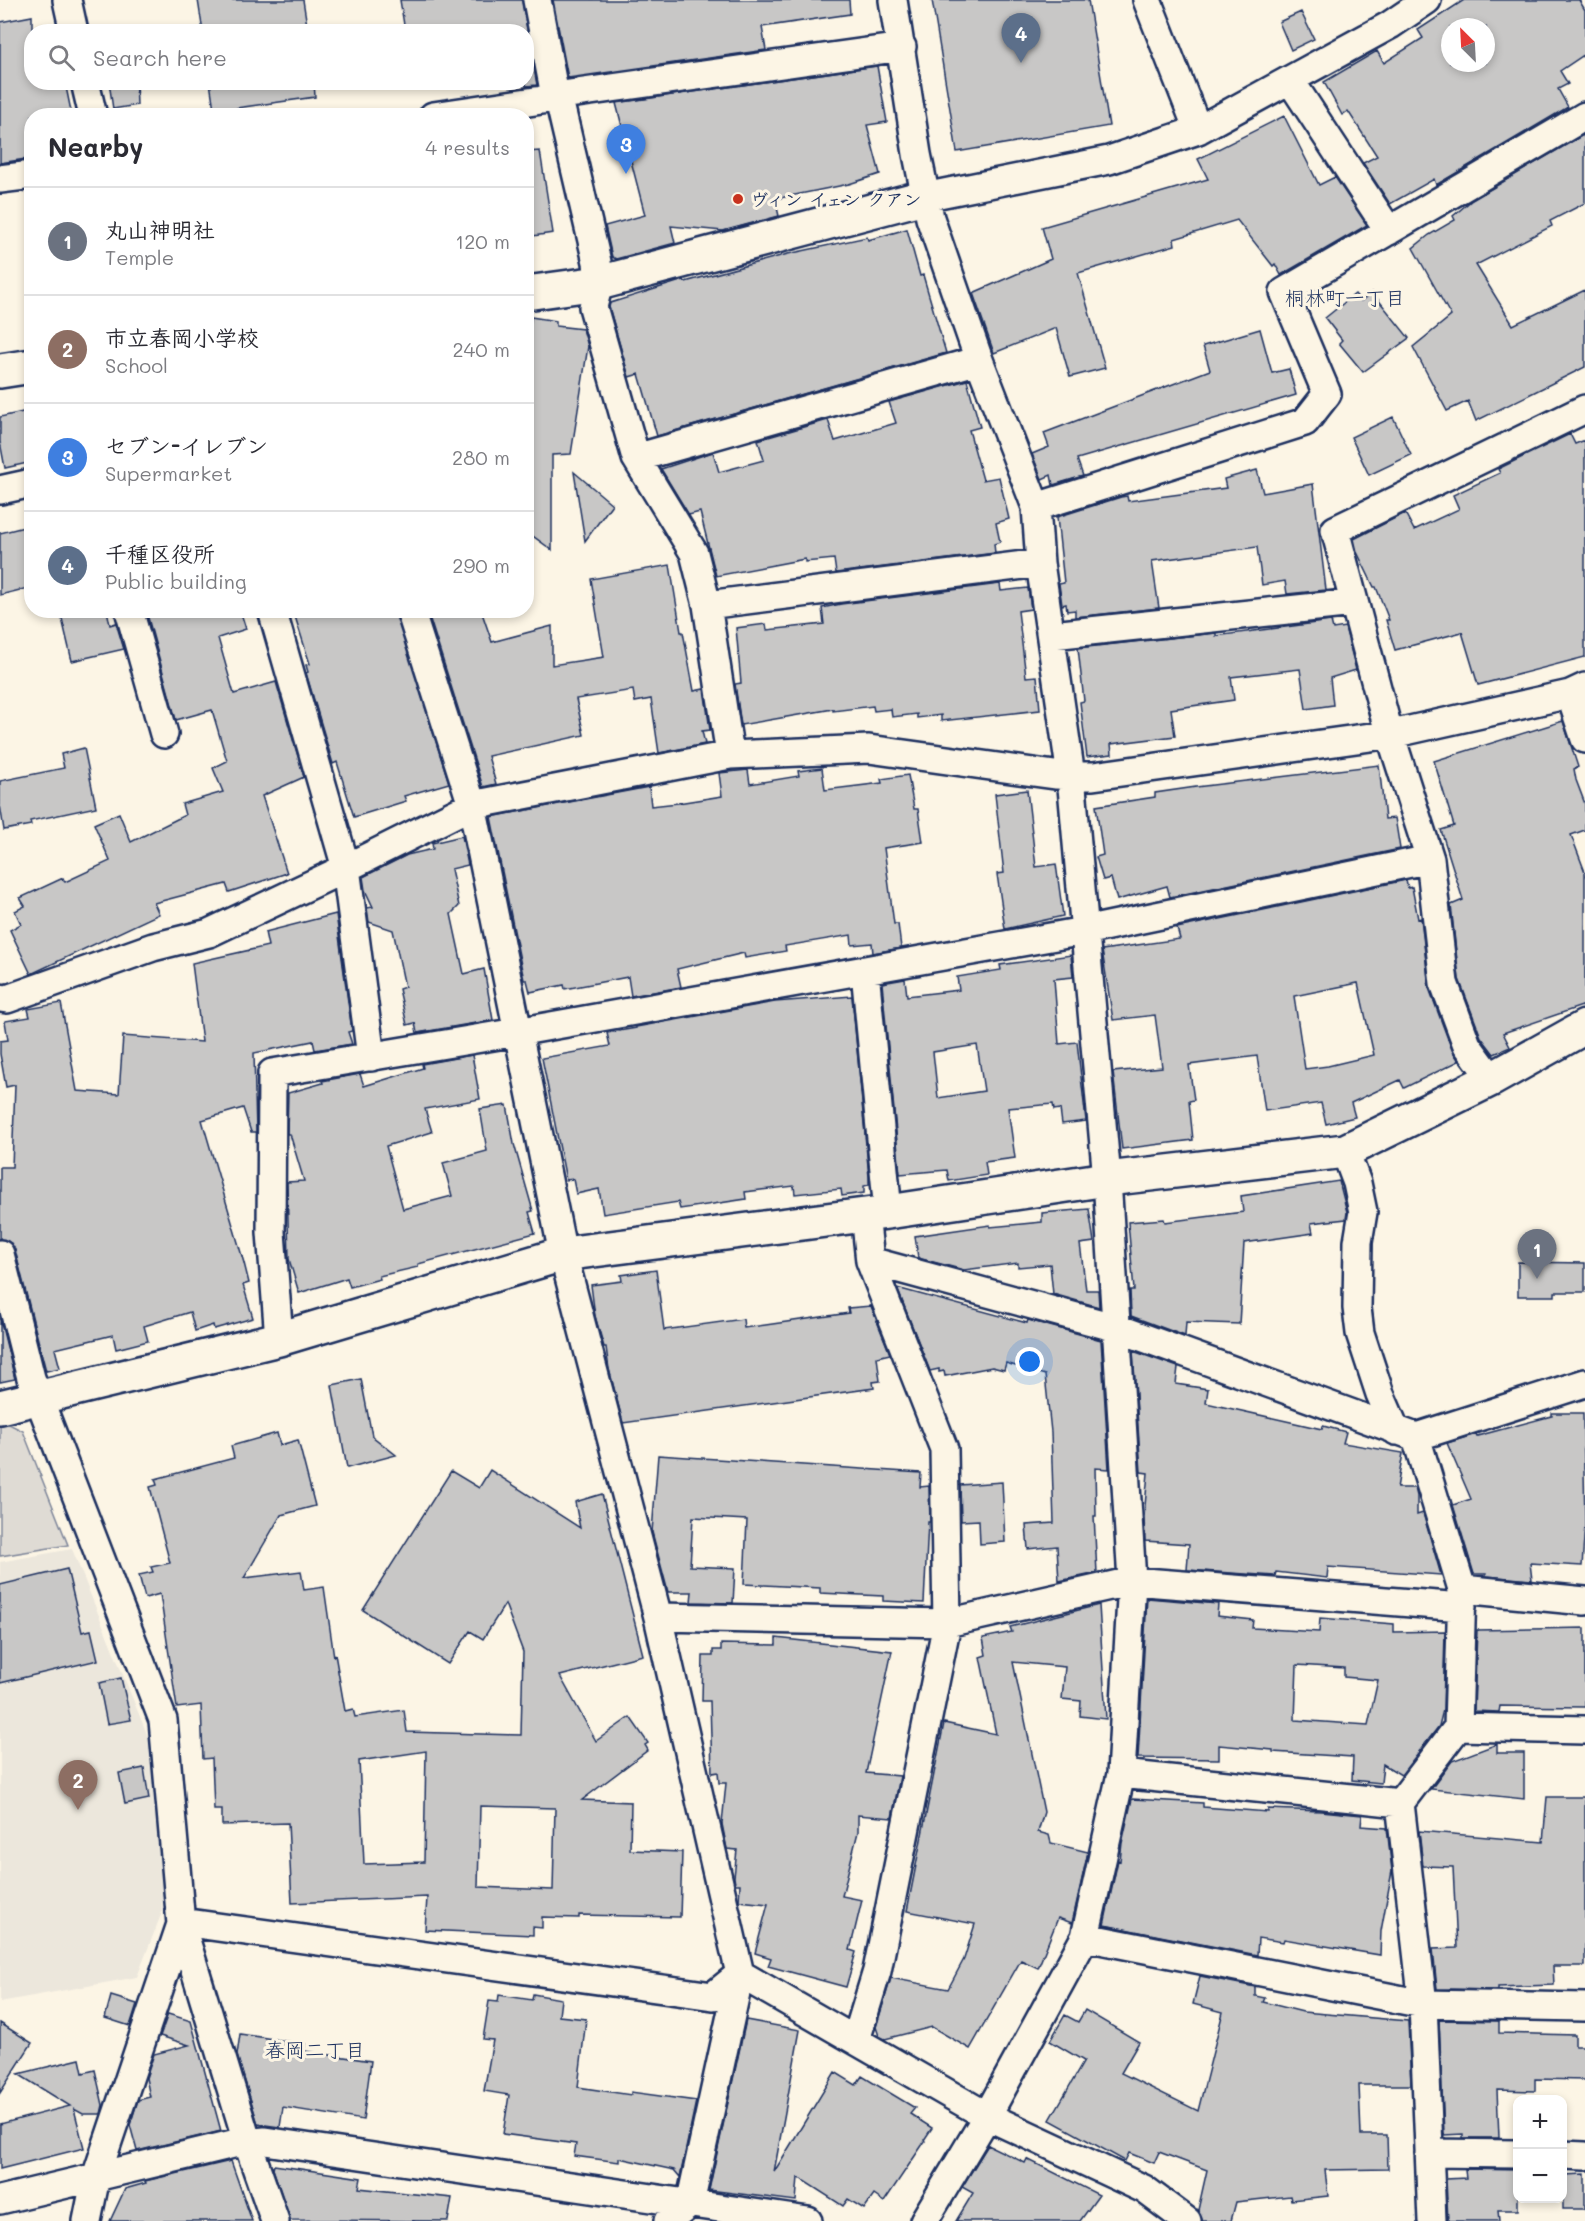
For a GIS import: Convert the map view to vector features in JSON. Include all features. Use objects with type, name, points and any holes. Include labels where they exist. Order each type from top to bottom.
[{"type":"street","points":[[67,0],[72,24]]},
{"type":"street","points":[[537,0],[555,96],[561,108],[597,262],[599,283],[593,307],[636,458],[694,552],[707,605],[730,755]]},
{"type":"street","points":[[893,0],[924,197],[979,360],[1036,507],[1040,563],[1071,776],[1107,1179],[1132,1581],[1121,1774],[1085,1937],[987,2116],[924,2221]]},
{"type":"street","points":[[1147,0],[1198,130]]},
{"type":"street","points":[[534,292],[599,283],[924,197],[1109,160],[1198,130],[1390,25],[1427,0]]},
{"type":"street","points":[[484,108],[902,47]]},
{"type":"street","points":[[1290,80],[1389,231]]},
{"type":"street","points":[[88,90],[91,108]]},
{"type":"street","points":[[1036,507],[1305,422],[1327,394],[1284,292],[1585,116]]},
{"type":"street","points":[[0,179],[24,176]]},
{"type":"street","points":[[636,458],[979,360]]},
{"type":"street","points":[[0,371],[24,367]]},
{"type":"street","points":[[1492,1079],[1467,1045],[1444,983],[1430,859],[1392,734],[1385,718],[1335,530],[1585,409]]},
{"type":"street","points":[[0,490],[24,485]]},
{"type":"street","points":[[707,605],[1040,563]]},
{"type":"street","points":[[1052,635],[1354,603]]},
{"type":"street","points":[[131,618],[164,734]]},
{"type":"street","points":[[274,618],[346,868],[371,1057]]},
{"type":"street","points":[[413,618],[472,805],[563,1254],[658,1617],[740,1974],[690,2204],[668,2221]]},
{"type":"street","points":[[0,998],[7,999],[153,947],[209,933],[472,805],[730,755],[869,749],[1071,776],[1093,776],[1392,734],[1577,691],[1585,739]]},
{"type":"street","points":[[279,1339],[272,1232],[272,1073],[517,1032],[1084,931],[1430,859]]},
{"type":"street","points":[[856,2040],[877,1971],[947,1623],[944,1449],[870,1261],[876,1213],[865,971]]},
{"type":"street","points":[[0,1407],[279,1339],[563,1254],[876,1213],[1107,1179],[1345,1151],[1492,1079],[1585,1027]]},
{"type":"street","points":[[1345,1151],[1357,1183],[1363,1212],[1358,1242],[1357,1308],[1360,1333],[1380,1394],[1406,1434],[1462,1598],[1458,1727],[1400,1803],[1423,2004],[1432,2221]]},
{"type":"street","points":[[0,1254],[37,1397],[164,1720],[181,1924],[248,2144],[275,2221]]},
{"type":"street","points":[[870,1261],[1117,1328],[1406,1434],[1585,1383]]},
{"type":"street","points":[[658,1617],[947,1623],[1132,1581],[1462,1598],[1585,1601]]},
{"type":"street","points":[[1458,1727],[1585,1730]]},
{"type":"street","points":[[1121,1774],[1400,1803]]},
{"type":"street","points":[[181,1924],[712,1996],[740,1974]]},
{"type":"street","points":[[87,2221],[96,2177],[181,1924]]},
{"type":"street","points":[[1085,1937],[1423,2004],[1585,2007]]},
{"type":"street","points":[[740,1974],[987,2116],[1144,2189],[1187,2221]]},
{"type":"street","points":[[0,2200],[232,2144],[265,2141],[808,2221]]},
{"type":"street","points":[[1429,2153],[1513,2154]]},
{"type":"street","points":[[1567,2155],[1585,2156]]},
{"type":"shaded area","points":[[7,1423],[23,1431],[68,1545],[0,1556],[0,1425]]},
{"type":"shaded area","points":[[72,1549],[149,1739],[163,1880],[162,1912],[137,1977],[0,2002],[0,1562]]},
{"type":"building","points":[[198,0],[303,0],[307,24],[202,24]]},
{"type":"building","points":[[400,0],[522,0],[526,24],[404,24]]},
{"type":"building","points":[[553,0],[849,0],[850,14],[762,27],[766,50],[568,78]]},
{"type":"building","points":[[932,0],[1088,0],[1109,126],[957,152]]},
{"type":"building","points":[[1464,0],[1579,0],[1585,10],[1585,54],[1560,71],[1568,84],[1558,89],[1568,107],[1436,185],[1434,179],[1390,204],[1363,163],[1377,156],[1348,111],[1342,115],[1324,82],[1377,51],[1384,63],[1423,38],[1418,30]]},
{"type":"building","points":[[1301,12],[1314,39],[1291,50],[1279,22]]},
{"type":"building","points":[[32,16],[32,24],[24,24],[24,90],[67,90],[70,108],[24,108],[24,159],[0,163],[0,22]]},
{"type":"building","points":[[877,66],[887,122],[867,125],[880,174],[849,184],[775,199],[779,216],[723,231],[671,226],[675,243],[616,259],[612,257],[605,226],[645,215],[616,103]]},
{"type":"building","points":[[534,68],[537,85],[534,85]]},
{"type":"building","points":[[110,90],[136,90],[137,105],[113,108]]},
{"type":"building","points":[[211,90],[315,90],[315,97],[237,108],[214,108]]},
{"type":"building","points":[[1284,116],[1319,185],[1335,177],[1367,225],[1281,275],[1275,264],[1273,266],[1237,220],[1174,239],[1175,245],[1078,273],[1105,368],[1070,377],[1056,328],[994,353],[973,293],[1051,259],[1042,227],[1208,179],[1198,159]]},
{"type":"building","points":[[1583,135],[1585,138],[1585,203],[1550,221],[1552,226],[1476,265],[1513,325],[1585,290],[1585,367],[1476,421],[1468,401],[1447,411],[1413,347],[1451,316],[1413,248],[1429,235],[1455,220],[1453,216],[1472,200]]},
{"type":"building","points":[[534,151],[540,151],[553,233],[534,236]]},
{"type":"building","points":[[907,229],[946,353],[657,436],[639,374],[629,377],[609,307],[610,303],[684,280],[685,282],[788,254],[867,237],[868,240]]},
{"type":"building","points":[[1372,292],[1409,338],[1363,372],[1339,343],[1342,340],[1325,318],[1355,294],[1361,301]]},
{"type":"building","points":[[534,317],[556,321],[556,326],[583,329],[588,346],[571,454],[552,455],[552,550],[534,537]]},
{"type":"building","points":[[1260,329],[1272,373],[1289,369],[1296,395],[1077,459],[1083,476],[1053,485],[1051,475],[1042,479],[1032,454],[1049,447],[1044,433],[1210,370],[1203,346]]},
{"type":"building","points":[[967,380],[980,427],[969,430],[983,480],[999,477],[1009,519],[996,523],[1000,542],[994,544],[995,553],[836,573],[834,559],[805,562],[805,559],[716,576],[700,512],[689,515],[661,469],[713,452],[719,472],[764,460],[758,440],[828,420],[835,441],[896,423],[889,402]]},
{"type":"building","points":[[24,412],[24,464],[5,468],[0,442],[0,417]]},
{"type":"building","points":[[1393,417],[1411,455],[1369,475],[1351,437]]},
{"type":"building","points":[[1570,434],[1575,444],[1585,440],[1585,657],[1478,685],[1462,632],[1395,650],[1386,620],[1389,620],[1376,587],[1357,552],[1354,539],[1405,513],[1414,530],[1459,509],[1453,495],[1500,473],[1498,469]]},
{"type":"building","points":[[1257,470],[1263,493],[1313,484],[1326,590],[1287,594],[1285,581],[1262,585],[1257,547],[1152,561],[1159,608],[1075,617],[1075,610],[1067,611],[1066,604],[1062,605],[1059,584],[1064,583],[1057,517],[1121,497],[1127,496],[1128,501],[1226,488],[1224,479]]},
{"type":"building","points":[[574,472],[612,504],[585,541]]},
{"type":"building","points":[[24,527],[24,589],[0,595],[0,533]]},
{"type":"building","points":[[670,565],[694,691],[704,689],[710,730],[702,731],[705,744],[659,753],[651,699],[635,702],[633,690],[576,699],[584,735],[488,756],[496,784],[483,787],[430,618],[484,618],[492,642],[552,626],[552,665],[604,657],[591,579]]},
{"type":"building","points":[[1000,584],[1001,591],[1028,588],[1031,609],[1018,611],[1026,677],[1037,676],[1040,710],[941,721],[941,715],[917,718],[917,714],[892,717],[891,709],[874,711],[873,706],[833,711],[833,709],[741,725],[735,684],[741,683],[736,628],[766,624],[767,630],[824,624],[822,608]]},
{"type":"building","points":[[62,618],[109,618],[110,625],[116,623],[124,649],[72,661]]},
{"type":"building","points":[[148,618],[243,618],[246,629],[218,638],[234,694],[276,682],[304,777],[262,796],[287,873],[229,892],[226,884],[154,903],[159,914],[31,974],[10,930],[21,924],[15,911],[25,906],[20,898],[63,878],[65,882],[110,861],[94,824],[119,813],[131,842],[185,815],[182,804],[223,792],[213,768],[227,761],[212,710],[176,720]]},
{"type":"building","points":[[296,618],[397,618],[449,783],[404,796],[406,801],[354,817],[337,762],[333,764],[306,673],[308,672],[306,665],[310,664]]},
{"type":"building","points":[[1331,621],[1333,629],[1345,627],[1356,670],[1330,678],[1333,705],[1306,709],[1300,669],[1231,677],[1234,700],[1171,709],[1175,736],[1111,744],[1112,754],[1087,757],[1080,702],[1084,701],[1078,648],[1216,633],[1216,636]]},
{"type":"building","points":[[1563,721],[1578,767],[1574,769],[1576,780],[1585,804],[1585,830],[1571,835],[1585,872],[1585,1005],[1503,1033],[1510,1047],[1494,1054],[1481,1037],[1459,979],[1451,905],[1463,900],[1441,830],[1454,826],[1434,761]]},
{"type":"building","points":[[84,748],[96,807],[30,821],[31,825],[4,830],[0,805],[0,781],[64,768],[61,754]]},
{"type":"building","points":[[1379,765],[1385,819],[1395,818],[1400,849],[1170,897],[1167,886],[1117,900],[1111,878],[1103,880],[1096,857],[1103,855],[1096,806],[1155,797],[1155,793],[1196,787]]},
{"type":"building","points":[[822,768],[825,790],[882,783],[881,779],[908,775],[914,809],[918,809],[923,842],[884,848],[894,924],[898,924],[901,948],[873,953],[872,943],[852,945],[851,935],[785,946],[786,951],[745,958],[744,953],[677,969],[681,987],[631,996],[628,977],[565,989],[564,985],[530,992],[527,980],[524,980],[491,817],[649,787],[651,806],[678,803],[722,796],[719,773],[748,770],[750,784],[799,776],[798,771]]},
{"type":"building","points":[[1027,790],[1036,867],[1056,864],[1063,916],[1005,929],[997,874],[1004,873],[995,794]]},
{"type":"building","points":[[462,836],[468,865],[451,869],[459,906],[451,914],[464,974],[484,969],[493,1020],[417,1033],[415,1023],[407,1025],[399,989],[405,987],[393,930],[369,922],[367,908],[373,907],[365,890],[363,877],[407,855],[433,849],[432,843]]},
{"type":"building","points":[[1406,880],[1408,888],[1412,887],[1418,919],[1421,918],[1429,988],[1452,1050],[1459,1061],[1404,1088],[1400,1080],[1351,1103],[1355,1117],[1326,1124],[1321,1103],[1265,1111],[1257,1056],[1189,1065],[1194,1100],[1189,1101],[1193,1140],[1122,1149],[1113,1072],[1162,1067],[1155,1015],[1113,1020],[1102,950],[1180,939],[1177,928]],"holes":[[[1358,983],[1374,1055],[1305,1069],[1294,996]]]},
{"type":"building","points":[[336,914],[352,1031],[348,1032],[352,1044],[315,1050],[313,1041],[254,1053],[256,1132],[251,1132],[243,1108],[202,1120],[244,1263],[249,1283],[243,1285],[253,1318],[214,1329],[213,1325],[195,1331],[190,1312],[144,1326],[148,1341],[116,1349],[113,1335],[55,1349],[60,1368],[46,1371],[15,1250],[11,1243],[0,1239],[0,1167],[12,1167],[15,1085],[6,1087],[0,1054],[0,1041],[8,1040],[5,1021],[30,1017],[28,1009],[61,1003],[77,1091],[119,1094],[123,1036],[202,1042],[192,963],[268,946],[265,932]]},
{"type":"building","points":[[1071,955],[1073,977],[1054,979],[1059,1044],[1077,1042],[1086,1121],[1062,1124],[1060,1109],[1054,1110],[1053,1104],[1008,1108],[1015,1158],[985,1162],[987,1175],[949,1181],[947,1170],[900,1174],[882,983],[905,979],[907,996],[959,990],[957,977],[1001,970],[1000,965]],"holes":[[[977,1045],[984,1091],[938,1098],[933,1052]]]},
{"type":"building","points":[[852,996],[869,1177],[869,1185],[864,1186],[864,1193],[842,1196],[841,1189],[795,1194],[794,1186],[745,1192],[746,1199],[680,1209],[678,1202],[603,1214],[599,1189],[576,1194],[573,1179],[566,1180],[542,1058],[610,1046],[607,1033],[636,1027],[775,1002]]},
{"type":"building","points":[[472,1055],[480,1099],[425,1109],[432,1132],[386,1146],[403,1209],[452,1196],[443,1163],[487,1151],[480,1109],[507,1105],[514,1144],[533,1211],[529,1212],[535,1233],[418,1264],[418,1267],[379,1276],[380,1279],[350,1287],[347,1278],[299,1293],[289,1259],[287,1182],[304,1181],[290,1134],[287,1134],[288,1093],[323,1083],[322,1081],[360,1074],[364,1086],[423,1068],[422,1064]]},
{"type":"building","points":[[1339,1181],[1347,1212],[1346,1219],[1311,1223],[1313,1233],[1244,1243],[1239,1324],[1186,1322],[1185,1336],[1131,1316],[1130,1290],[1134,1290],[1128,1222],[1164,1219],[1165,1222],[1243,1212],[1241,1196]]},
{"type":"building","points":[[1089,1209],[1094,1242],[1080,1244],[1086,1290],[1098,1290],[1099,1307],[1053,1294],[1050,1264],[1018,1267],[1018,1263],[964,1270],[918,1258],[915,1236],[990,1225],[990,1227],[1042,1222],[1042,1213]]},
{"type":"building","points":[[1518,1262],[1585,1263],[1585,1292],[1555,1292],[1555,1296],[1518,1296]]},
{"type":"building","points":[[656,1270],[664,1330],[743,1319],[744,1328],[849,1313],[848,1308],[871,1306],[890,1354],[877,1357],[880,1381],[873,1382],[874,1388],[623,1423],[609,1369],[606,1347],[604,1347],[595,1316],[591,1285],[622,1281],[621,1275]]},
{"type":"building","points":[[897,1288],[1027,1323],[1028,1320],[1101,1340],[1109,1469],[1095,1468],[1096,1516],[1094,1516],[1097,1573],[1059,1581],[1057,1546],[1028,1549],[1026,1525],[1054,1523],[1051,1432],[1045,1375],[1006,1363],[1004,1370],[992,1367],[945,1376],[944,1371],[939,1372],[939,1369],[930,1371]]},
{"type":"building","points":[[0,1319],[15,1379],[0,1382]]},
{"type":"building","points":[[1133,1351],[1178,1367],[1176,1384],[1208,1389],[1206,1403],[1322,1429],[1323,1426],[1346,1432],[1343,1443],[1403,1453],[1397,1488],[1415,1488],[1417,1515],[1423,1513],[1441,1575],[1328,1567],[1327,1578],[1276,1572],[1275,1576],[1187,1570],[1189,1544],[1145,1541],[1144,1517],[1148,1473],[1141,1472]]},
{"type":"building","points":[[361,1379],[372,1436],[396,1455],[347,1468],[332,1385]]},
{"type":"building","points":[[1552,1413],[1583,1413],[1585,1525],[1582,1566],[1530,1563],[1532,1580],[1474,1574],[1453,1505],[1471,1499],[1447,1443],[1552,1416]]},
{"type":"building","points":[[277,1433],[280,1445],[298,1440],[315,1506],[281,1515],[244,1578],[301,1571],[304,1590],[324,1587],[334,1657],[335,1654],[345,1711],[353,1709],[355,1717],[404,1710],[407,1732],[521,1735],[523,1652],[505,1604],[483,1639],[470,1631],[448,1664],[363,1610],[451,1471],[479,1488],[490,1470],[580,1528],[575,1502],[602,1494],[643,1655],[560,1676],[596,1741],[630,1717],[648,1743],[645,1745],[648,1750],[582,1800],[631,1802],[630,1850],[682,1852],[680,1917],[579,1915],[579,1918],[542,1917],[542,1928],[533,1927],[533,1935],[425,1930],[427,1897],[292,1903],[288,1823],[222,1825],[222,1810],[214,1810],[212,1758],[203,1759],[201,1705],[177,1708],[160,1594],[145,1598],[139,1575],[153,1572],[151,1567],[170,1563],[150,1487],[157,1485],[155,1479],[234,1458],[231,1446]],"holes":[[[426,1751],[424,1862],[364,1864],[359,1761]],[[480,1806],[555,1808],[553,1890],[478,1887]]]},
{"type":"building","points":[[658,1455],[921,1473],[920,1487],[929,1486],[930,1522],[928,1522],[924,1603],[883,1601],[883,1596],[820,1593],[820,1588],[744,1584],[747,1520],[693,1517],[690,1566],[735,1568],[733,1603],[691,1602],[692,1592],[668,1592],[652,1532]]},
{"type":"building","points":[[1002,1482],[1005,1542],[980,1544],[979,1520],[961,1521],[960,1485]]},
{"type":"building","points":[[67,1569],[82,1632],[91,1630],[98,1660],[0,1683],[0,1585]]},
{"type":"building","points":[[1147,1598],[1218,1604],[1217,1616],[1253,1620],[1252,1628],[1319,1632],[1320,1618],[1394,1624],[1394,1632],[1445,1631],[1443,1710],[1439,1726],[1401,1775],[1383,1764],[1381,1783],[1352,1780],[1353,1757],[1273,1752],[1273,1750],[1219,1745],[1219,1759],[1138,1758]],"holes":[[[1297,1665],[1344,1668],[1344,1677],[1378,1680],[1368,1725],[1295,1720]]]},
{"type":"building","points":[[1099,1605],[1106,1719],[1080,1716],[1081,1701],[1062,1699],[1065,1667],[1013,1662],[1044,1812],[1038,1832],[1049,1835],[1051,1843],[1088,1852],[1072,1923],[1058,1918],[1038,1968],[1021,1960],[970,2049],[932,2027],[885,2039],[879,2036],[876,2027],[891,1978],[948,1989],[964,1959],[975,1924],[907,1911],[944,1723],[996,1734],[980,1657],[986,1655],[983,1638],[1012,1632],[1010,1627]]},
{"type":"building","points":[[1585,1628],[1585,1707],[1500,1706],[1499,1712],[1474,1711],[1477,1630]]},
{"type":"building","points":[[776,1638],[892,1651],[866,1773],[900,1776],[892,1818],[858,1815],[858,1832],[842,1896],[862,1900],[850,1950],[856,1952],[846,1987],[768,1966],[771,1958],[755,1953],[768,1904],[739,1901],[740,1884],[735,1884],[734,1877],[737,1850],[727,1849],[722,1824],[726,1783],[719,1783],[718,1772],[712,1773],[710,1701],[702,1701],[703,1656],[713,1656],[713,1650],[721,1650],[721,1644],[776,1645]]},
{"type":"building","points":[[121,1678],[131,1720],[107,1724],[99,1683]]},
{"type":"building","points":[[1497,1744],[1497,1753],[1524,1753],[1524,1799],[1431,1789],[1452,1761]]},
{"type":"building","points":[[144,1768],[149,1799],[125,1804],[119,1773]]},
{"type":"building","points":[[1547,1797],[1585,1797],[1585,1966],[1553,1966],[1554,1985],[1498,1987],[1498,1990],[1437,1989],[1433,1949],[1457,1948],[1453,1867],[1423,1866],[1419,1831],[1543,1842]]},
{"type":"building","points":[[1132,1799],[1203,1803],[1203,1807],[1268,1812],[1268,1809],[1362,1815],[1361,1826],[1387,1828],[1392,1871],[1381,1931],[1380,1955],[1284,1939],[1283,1942],[1258,1938],[1257,1955],[1104,1925]]},
{"type":"building","points":[[1200,1976],[1255,1987],[1255,1996],[1265,1998],[1263,2002],[1303,2012],[1408,2021],[1411,2085],[1359,2085],[1361,2135],[1387,2135],[1388,2169],[1325,2170],[1328,2196],[1291,2200],[1290,2196],[1236,2202],[1231,2221],[1202,2221],[1198,2210],[1207,2170],[1159,2152],[1154,2163],[1129,2153],[1125,2161],[1050,2120],[1084,2061],[1050,2041],[1065,2015],[1078,2022],[1085,2010],[1139,2042],[1121,2073],[1198,2111],[1223,2012],[1193,2004]]},
{"type":"building","points":[[533,1994],[561,1999],[559,2016],[586,2019],[578,2087],[696,2101],[680,2177],[674,2170],[619,2158],[619,2162],[574,2156],[576,2144],[503,2134],[509,2095],[484,2091],[493,2040],[483,2039],[489,2001],[498,2002],[499,1995],[532,2000]]},
{"type":"building","points":[[111,1996],[137,2004],[130,2026],[105,2018]]},
{"type":"building","points":[[168,2014],[191,2021],[221,2131],[137,2151],[130,2125],[138,2100],[150,2097],[146,2078],[154,2054],[189,2045],[160,2036]]},
{"type":"building","points":[[746,2020],[800,2030],[774,2172],[835,2072],[856,2085],[862,2076],[915,2108],[910,2114],[932,2128],[884,2202],[874,2195],[864,2209],[848,2199],[843,2206],[798,2177],[796,2201],[709,2190]]},
{"type":"building","points":[[1439,2020],[1499,2021],[1499,2033],[1575,2035],[1575,2046],[1585,2046],[1585,2080],[1535,2079],[1535,2091],[1497,2090],[1499,2138],[1463,2138],[1463,2134],[1444,2135]]},
{"type":"building","points":[[0,2023],[32,2043],[0,2093]]},
{"type":"building","points":[[240,2034],[305,2044],[304,2051],[371,2061],[363,2120],[283,2107],[280,2127],[258,2124],[237,2055]]},
{"type":"building","points":[[80,2059],[83,2073],[95,2070],[103,2105],[101,2114],[83,2114],[74,2109],[84,2148],[0,2169],[0,2124],[70,2106],[18,2074]]},
{"type":"building","points":[[988,2145],[1025,2163],[1027,2159],[1099,2195],[1080,2221],[956,2221],[973,2193],[962,2187]]},
{"type":"building","points":[[231,2161],[252,2221],[110,2221],[125,2189],[146,2183],[145,2181]]},
{"type":"building","points":[[274,2165],[361,2178],[359,2188],[452,2198],[448,2221],[290,2220],[273,2169]]},
{"type":"building","points":[[1465,2169],[1513,2170],[1513,2203],[1518,2203],[1518,2210],[1498,2210],[1499,2221],[1448,2221],[1446,2179],[1466,2178]]},
{"type":"building","points":[[1585,2174],[1585,2209],[1563,2209],[1563,2203],[1567,2203],[1567,2175]]},
{"type":"place","name":"千種区役所","points":[[1021,63]]},
{"type":"place","name":"セブン-イレブン","points":[[626,174]]},
{"type":"place","name":"ヴィン イェン クアン","points":[[738,199]]},
{"type":"place","name":"丸山神明社","points":[[1537,1279]]},
{"type":"place","name":"市立春岡小学校","points":[[78,1810]]},
{"type":"district","name":"桐林町一丁目","points":[[1345,297]]},
{"type":"district","name":"春岡二丁目","points":[[315,2049]]}]
